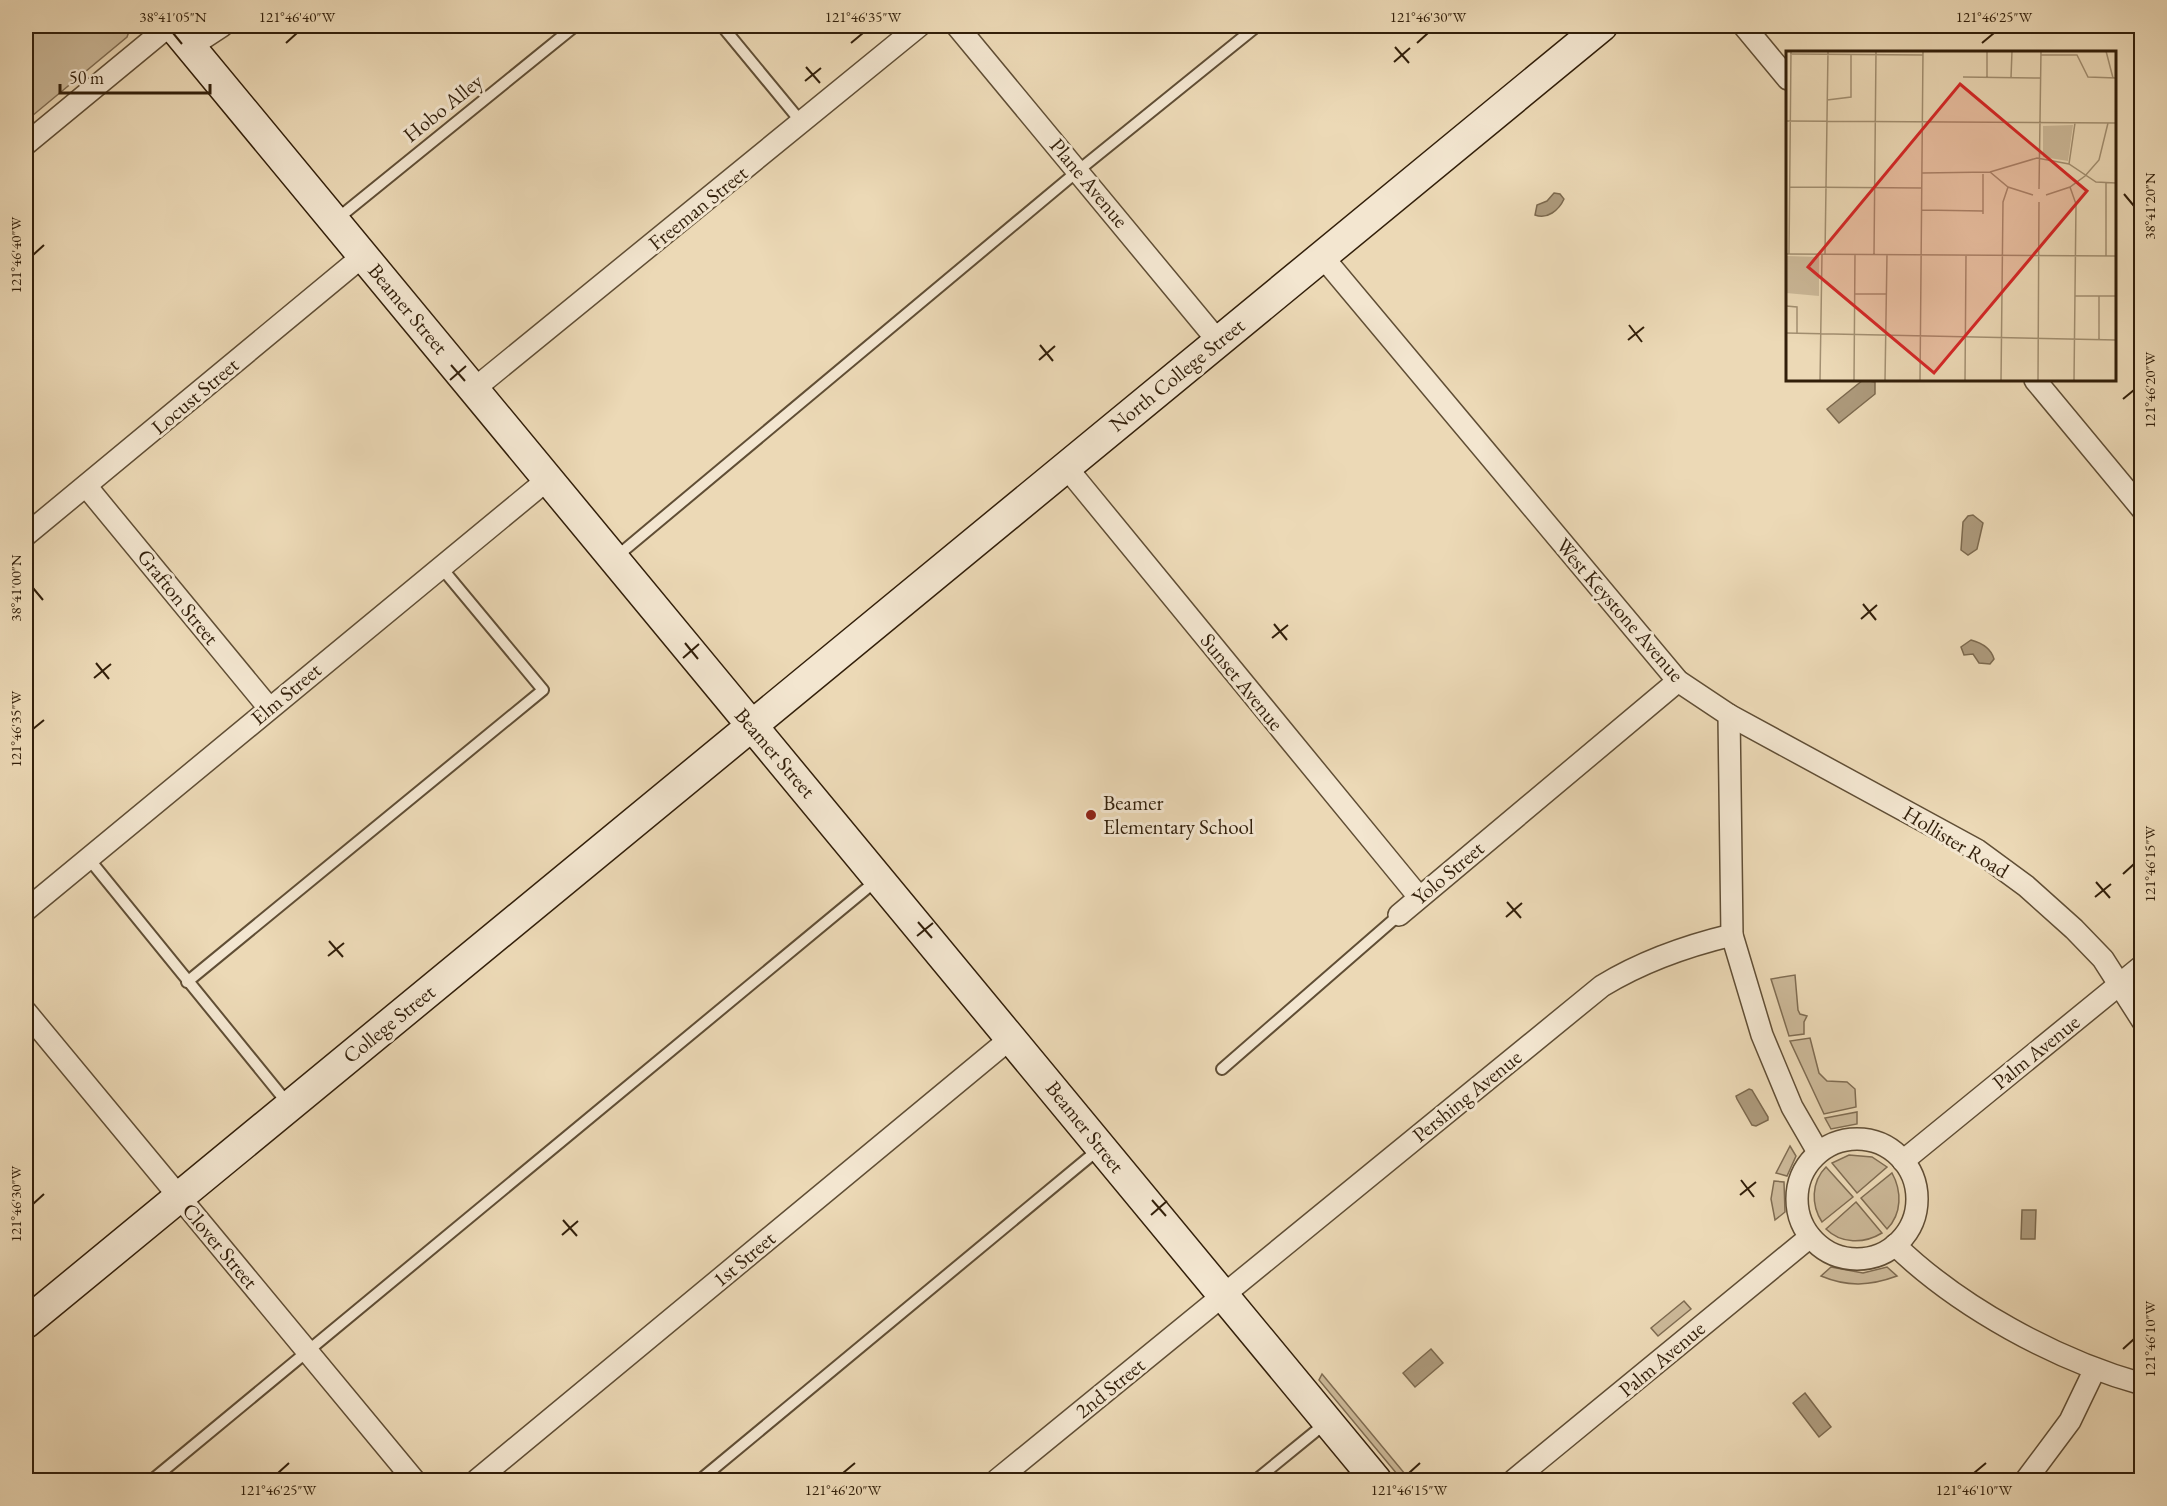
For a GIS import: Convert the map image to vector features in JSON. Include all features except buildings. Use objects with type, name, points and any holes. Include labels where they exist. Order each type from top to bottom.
[{"type":"street","points":[[26,144],[177,33],[222,26]]},
{"type":"street","name":"Freeman Street","points":[[474,388],[920,26]]},
{"type":"street","name":"Plane Avenue","points":[[957,26],[1218,341]]},
{"type":"street","name":"North College Street","points":[[752,725],[1602,26]]},
{"type":"street","points":[[1744,26],[1786,77]]},
{"type":"street","name":"Beamer Street","points":[[177,33],[474,388],[547,480],[880,878],[1376,1480]]},
{"type":"street","name":"Locust Street","points":[[26,535],[363,256]]},
{"type":"street","name":"West Keystone Avenue","points":[[1322,256],[1678,681],[1729,715]]},
{"type":"street","points":[[2036,381],[2141,508]]},
{"type":"street","name":"Sunset Avenue","points":[[1066,467],[1419,897]]},
{"type":"street","name":"Elm Street","points":[[26,910],[547,480]]},
{"type":"street","name":"Grafton Street","points":[[86,486],[269,708]]},
{"type":"street","name":"Yolo Street","points":[[1399,915],[1678,681]]},
{"type":"street","points":[[1729,715],[1732,935],[1762,1035],[1792,1107],[1818,1152]]},
{"type":"street","name":"Hollister Road","points":[[1729,715],[1977,850],[2026,886],[2074,929],[2103,959],[2142,1020]]},
{"type":"street","name":"College Street","points":[[26,1323],[752,725]]},
{"type":"street","name":"Pershing Avenue","points":[[1223,1295],[1602,986],[1632,968],[1662,956],[1732,935]]},
{"type":"street","name":"Palm Avenue","points":[[1903,1161],[2142,966]]},
{"type":"street","name":"Clover Street","points":[[26,1012],[414,1480]]},
{"type":"street","name":"1st Street","points":[[477,1480],[1011,1038]]},
{"type":"street","points":[[1862,1139],[1892,1150],[1903,1161],[1911,1174],[1916,1205],[1905,1234],[1895,1245],[1874,1256],[1851,1259],[1835,1255],[1810,1237],[1802,1224],[1797,1193],[1800,1178],[1818,1152],[1846,1140],[1862,1139]]},
{"type":"street","name":"Palm Avenue","points":[[1515,1480],[1810,1237]]},
{"type":"street","points":[[1895,1245],[1927,1273],[1977,1308],[2034,1341],[2095,1369],[2142,1384]]},
{"type":"street","name":"2nd Street","points":[[997,1480],[1223,1295]]},
{"type":"street","points":[[2026,1480],[2070,1421],[2095,1369]]},
{"type":"lane","name":"Hobo Alley","points":[[335,222],[575,26]]},
{"type":"lane","points":[[722,26],[802,123]]},
{"type":"lane","points":[[613,559],[1078,170],[1257,26]]},
{"type":"lane","points":[[187,982],[543,690],[440,566]]},
{"type":"lane","points":[[89,859],[290,1106]]},
{"type":"lane","points":[[152,1480],[880,878]]},
{"type":"lane","name":"Yolo Street","points":[[1222,1069],[1399,915]]},
{"type":"lane","points":[[700,1480],[1101,1147]]},
{"type":"lane","points":[[1256,1480],[1327,1422]]},
{"type":"shaded area","points":[[26,26],[131,26],[127,37],[26,121]]},
{"type":"shaded area","points":[[1554,193],[1560,194],[1564,199],[1559,207],[1548,215],[1535,215],[1537,205],[1547,201]]},
{"type":"shaded area","points":[[1862,381],[1875,382],[1875,394],[1839,423],[1827,409]]},
{"type":"shaded area","points":[[1973,515],[1983,523],[1977,549],[1968,555],[1961,550],[1963,522],[1968,516]]},
{"type":"shaded area","points":[[1971,640],[1982,644],[1991,652],[1994,659],[1990,664],[1979,663],[1973,654],[1964,655],[1961,647]]},
{"type":"shaded area","points":[[1795,975],[1798,1010],[1800,1014],[1807,1016],[1804,1022],[1804,1034],[1789,1036],[1771,979]]},
{"type":"shaded area","points":[[1810,1038],[1819,1073],[1827,1081],[1847,1082],[1855,1089],[1856,1107],[1824,1114],[1790,1041]]},
{"type":"shaded area","points":[[1749,1089],[1752,1090],[1768,1117],[1768,1120],[1756,1126],[1752,1125],[1736,1096]]},
{"type":"shaded area","points":[[1857,1112],[1857,1124],[1831,1129],[1825,1118]]},
{"type":"shaded area","points":[[1790,1146],[1796,1156],[1787,1176],[1776,1173]]},
{"type":"shaded area","points":[[1849,1155],[1872,1157],[1887,1167],[1857,1193],[1832,1163]]},
{"type":"shaded area","points":[[1826,1167],[1853,1197],[1822,1222],[1814,1201],[1814,1194],[1817,1180]]},
{"type":"shaded area","points":[[1892,1173],[1898,1187],[1899,1202],[1896,1216],[1887,1229],[1861,1198]]},
{"type":"shaded area","points":[[1774,1181],[1784,1182],[1785,1212],[1775,1220],[1771,1199]]},
{"type":"shaded area","points":[[1856,1202],[1882,1233],[1868,1239],[1853,1241],[1839,1238],[1826,1229]]},
{"type":"shaded area","points":[[2022,1210],[2036,1210],[2035,1239],[2021,1239]]},
{"type":"shaded area","points":[[1831,1267],[1863,1273],[1887,1267],[1897,1276],[1859,1284],[1840,1282],[1821,1276]]},
{"type":"shaded area","points":[[1684,1301],[1691,1309],[1658,1336],[1651,1328]]},
{"type":"shaded area","points":[[1431,1349],[1443,1363],[1415,1387],[1403,1373]]},
{"type":"shaded area","points":[[1322,1374],[1410,1480],[1402,1480],[1319,1380]]},
{"type":"shaded area","points":[[1805,1393],[1831,1427],[1819,1437],[1793,1403]]},
{"type":"place","name":"Beamer Elementary School","points":[[1091,815]]}]
